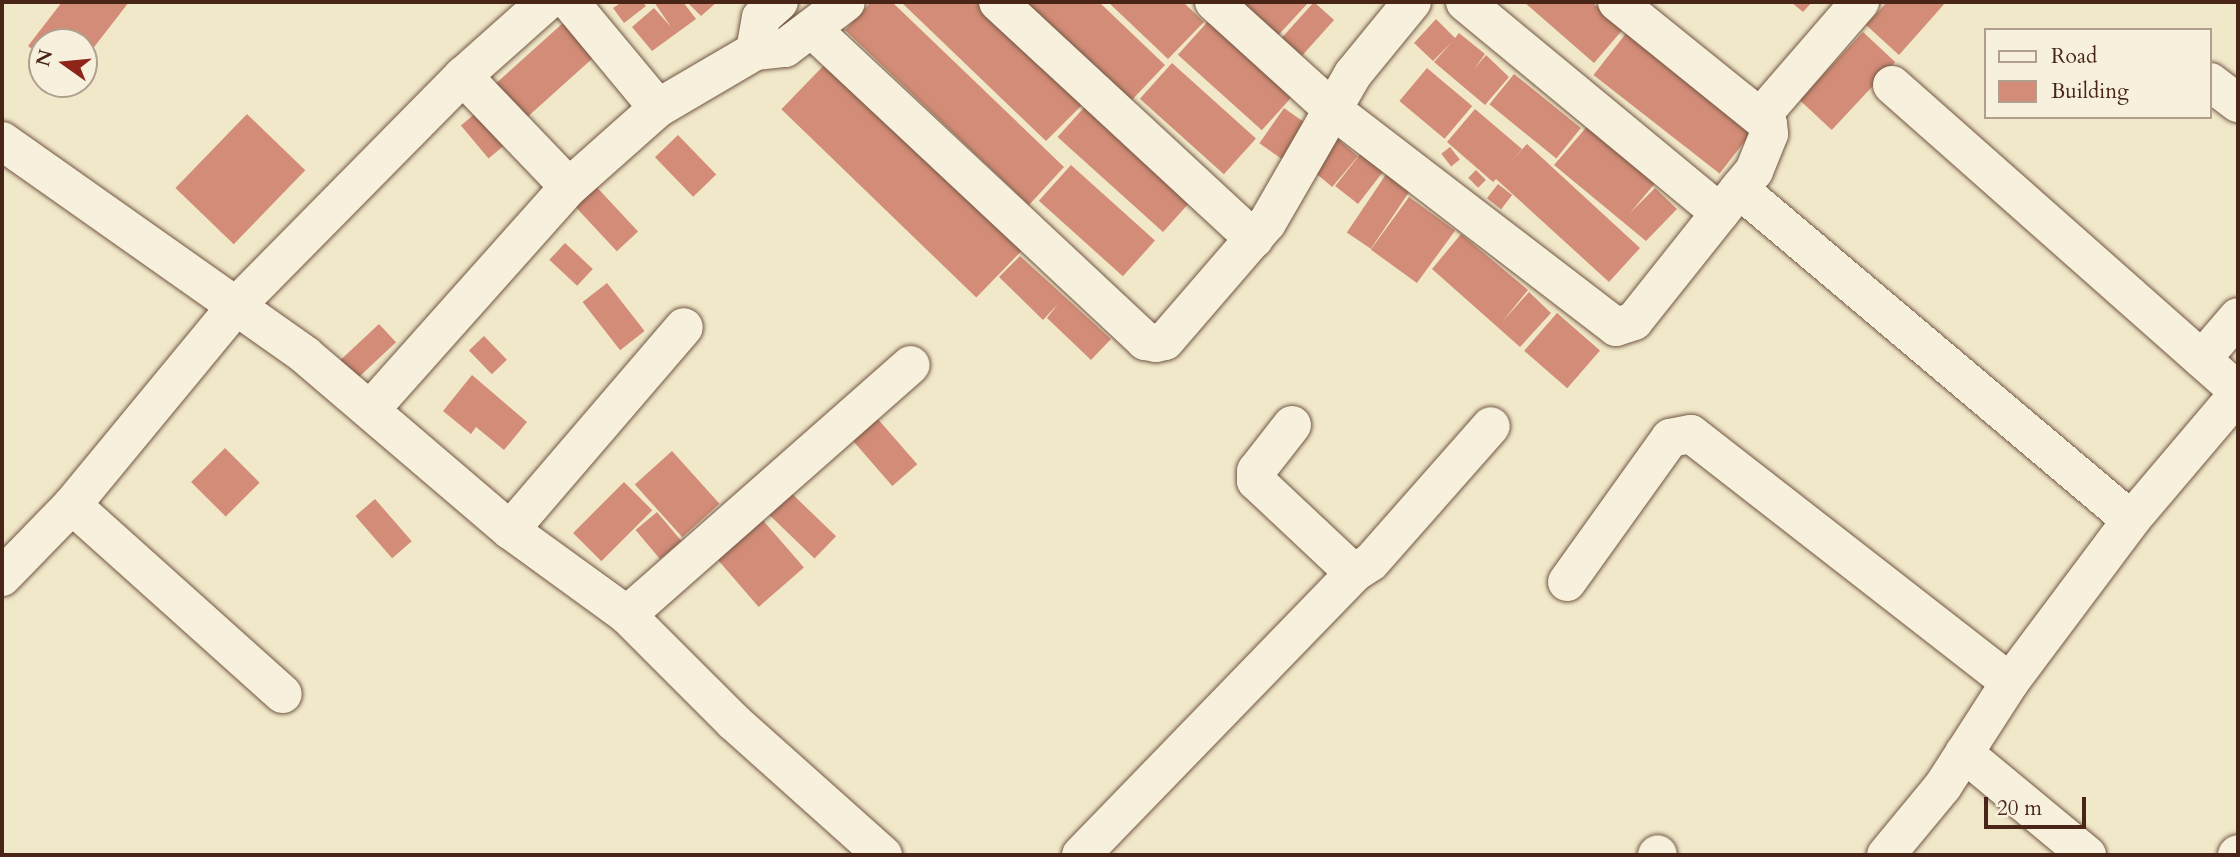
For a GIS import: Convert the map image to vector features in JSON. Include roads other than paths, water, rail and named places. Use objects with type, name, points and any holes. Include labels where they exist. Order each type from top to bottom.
[{"type":"street","points":[[2,577],[72,505],[235,307],[463,76],[546,2]]},
{"type":"street","points":[[570,2],[658,108]]},
{"type":"street","points":[[755,51],[761,18],[779,2]]},
{"type":"street","points":[[370,410],[569,187],[658,108],[755,51],[785,48],[813,30],[846,2]]},
{"type":"street","points":[[998,2],[1254,239]]},
{"type":"street","points":[[1214,2],[1332,109],[1616,327],[1634,321],[1754,171],[1769,134],[1762,115],[1634,7]]},
{"type":"street","points":[[813,30],[1144,341],[1165,341],[1254,239],[1353,74],[1412,2]]},
{"type":"street","points":[[1465,2],[1730,201],[2131,520]]},
{"type":"street","points":[[1762,115],[1860,2]]},
{"type":"street","points":[[463,76],[569,187]]},
{"type":"street","points":[[2212,84],[2238,103]]},
{"type":"street","points":[[1886,855],[1965,753],[2010,682],[2131,520],[2238,392],[1892,85]]},
{"type":"street","points":[[2,141],[305,355],[510,530],[627,615],[734,722],[883,855]]},
{"type":"street","points":[[2202,359],[2238,317]]},
{"type":"street","points":[[510,530],[684,327]]},
{"type":"street","points":[[627,615],[911,365]]},
{"type":"street","points":[[1292,425],[1256,471],[1256,481],[1354,573]]},
{"type":"street","points":[[1081,855],[1354,573],[1371,562],[1491,426]]},
{"type":"street","points":[[1567,582],[1670,438],[1691,434],[2010,682]]},
{"type":"street","points":[[72,505],[283,694]]},
{"type":"street","points":[[1965,753],[2087,855]]}]
